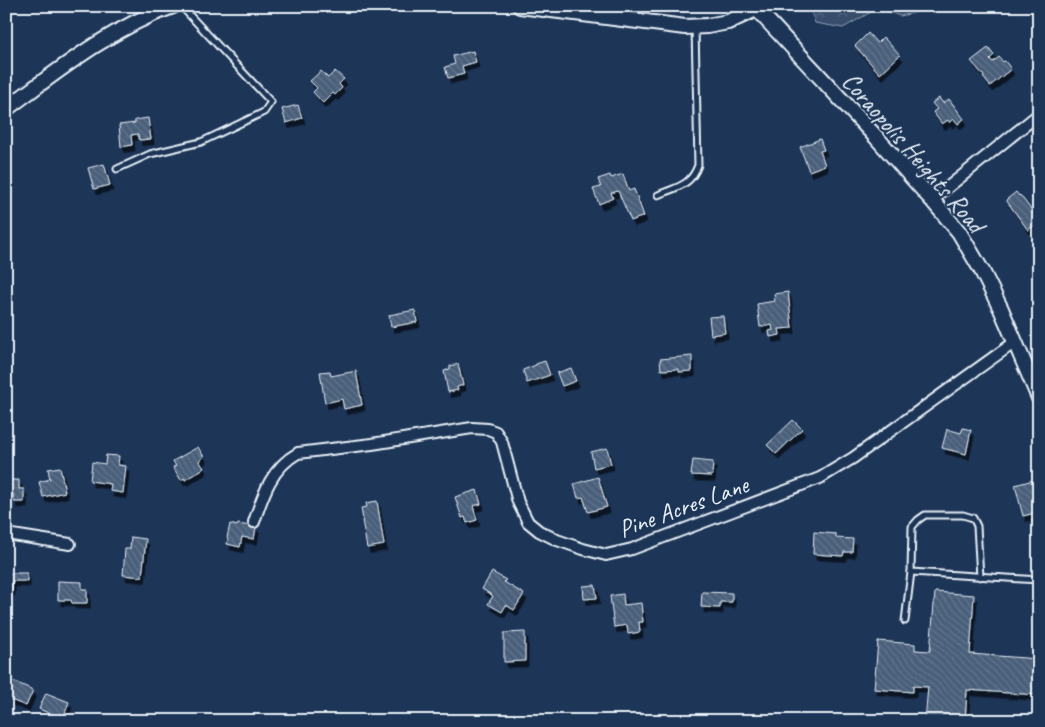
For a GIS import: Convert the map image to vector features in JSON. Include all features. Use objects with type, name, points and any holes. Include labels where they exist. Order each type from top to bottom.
[{"type":"street","points":[[6,109],[92,47],[157,12],[174,6]]},
{"type":"street","points":[[520,6],[685,27],[707,26],[728,22],[755,8]]},
{"type":"street","name":"Coraopolis Heights Road","points":[[755,8],[876,137],[960,232],[1001,309],[1039,398]]},
{"type":"street","points":[[932,200],[1039,114]]},
{"type":"street","name":"Pine Acres Lane","points":[[254,522],[266,488],[278,468],[290,457],[298,453],[372,444],[472,428],[488,429],[496,432],[502,442],[518,502],[528,522],[538,531],[583,549],[606,555],[632,549],[820,478],[853,458],[1015,342]]},
{"type":"street","points":[[6,534],[70,544]]},
{"type":"lane","points":[[117,169],[150,154],[201,142],[264,112],[272,102],[180,6]]},
{"type":"lane","points":[[658,195],[693,178],[698,165],[695,26]]},
{"type":"lane","points":[[905,621],[911,572],[912,527],[925,515],[963,515],[974,518],[980,577]]},
{"type":"lane","points":[[911,572],[1039,580]]},
{"type":"green space","points":[[809,6],[931,6],[918,12],[900,16],[878,8],[843,28],[815,23]]},
{"type":"building","points":[[868,33],[877,43],[883,37],[900,55],[880,74],[855,46]]},
{"type":"building","points":[[988,48],[994,55],[990,59],[993,62],[999,57],[1011,69],[990,86],[971,61]]},
{"type":"building","points":[[473,51],[476,62],[462,66],[464,74],[448,78],[445,67],[455,64],[453,56]]},
{"type":"building","points":[[321,71],[328,78],[335,71],[344,79],[339,84],[342,88],[335,95],[333,93],[323,103],[313,92],[317,88],[310,81]]},
{"type":"building","points":[[939,98],[943,103],[949,99],[964,119],[958,124],[954,119],[950,123],[948,120],[942,124],[933,112],[937,109],[932,103]]},
{"type":"building","points":[[298,105],[302,118],[286,123],[282,109]]},
{"type":"building","points":[[148,118],[151,139],[139,140],[138,134],[131,135],[132,145],[121,147],[119,125],[135,123],[135,120]]},
{"type":"building","points":[[820,139],[824,150],[820,151],[825,165],[809,171],[800,147]]},
{"type":"building","points":[[104,164],[110,185],[94,189],[88,168]]},
{"type":"building","points":[[623,174],[629,191],[634,189],[644,216],[631,221],[618,191],[611,193],[613,198],[599,204],[593,189],[601,187],[598,179],[610,175],[611,178]]},
{"type":"building","points":[[1016,192],[1039,220],[1028,230],[1006,200]]},
{"type":"building","points":[[788,292],[792,328],[779,329],[780,335],[770,337],[769,331],[773,330],[772,325],[760,327],[757,304],[775,301],[774,294]]},
{"type":"building","points":[[415,310],[417,322],[391,327],[389,315]]},
{"type":"building","points":[[723,316],[725,333],[711,335],[709,317]]},
{"type":"building","points":[[692,356],[692,371],[679,372],[679,369],[661,370],[660,359]]},
{"type":"building","points":[[545,361],[550,375],[527,383],[523,370]]},
{"type":"building","points":[[458,364],[463,385],[457,387],[458,390],[448,392],[444,371],[450,369],[450,366]]},
{"type":"building","points":[[571,368],[576,381],[562,386],[557,373]]},
{"type":"building","points":[[330,371],[331,376],[356,371],[362,405],[344,409],[342,399],[325,403],[320,372]]},
{"type":"building","points":[[793,420],[802,429],[776,454],[767,445]]},
{"type":"building","points":[[963,428],[971,430],[966,454],[942,448],[947,429],[961,433]]},
{"type":"building","points":[[198,447],[204,457],[199,461],[204,468],[185,480],[184,478],[181,480],[173,467],[176,466],[173,461]]},
{"type":"building","points":[[607,448],[611,464],[594,468],[591,452]]},
{"type":"building","points":[[106,455],[119,456],[118,465],[126,466],[123,493],[110,491],[111,484],[90,481],[92,462],[105,464]]},
{"type":"building","points":[[693,460],[713,462],[712,476],[691,475]]},
{"type":"building","points":[[60,467],[65,492],[43,497],[39,482],[50,479],[48,469]]},
{"type":"building","points":[[598,477],[607,507],[588,512],[583,497],[578,498],[574,484]]},
{"type":"building","points":[[1037,479],[1039,484],[1039,512],[1023,516],[1015,485]]},
{"type":"building","points":[[6,480],[19,480],[19,489],[24,489],[24,502],[14,502],[13,494],[8,494],[6,498]]},
{"type":"building","points":[[477,490],[481,504],[473,506],[477,520],[467,523],[465,517],[462,518],[455,497]]},
{"type":"building","points":[[377,501],[384,545],[367,548],[361,508],[367,507],[366,503]]},
{"type":"building","points":[[1039,518],[1039,542],[1032,520]]},
{"type":"building","points":[[230,524],[256,527],[254,539],[242,537],[240,547],[227,544]]},
{"type":"building","points":[[814,532],[836,534],[836,538],[853,539],[852,552],[844,552],[843,556],[813,554]]},
{"type":"building","points":[[131,537],[146,539],[142,577],[123,575],[125,549],[130,549]]},
{"type":"building","points":[[492,572],[524,594],[514,610],[506,605],[502,612],[488,604],[493,596],[482,589]]},
{"type":"building","points":[[6,573],[27,573],[27,581],[12,581],[12,590],[6,590]]},
{"type":"building","points":[[58,581],[82,582],[82,589],[87,589],[87,603],[72,603],[71,600],[58,600]]},
{"type":"building","points":[[595,585],[597,598],[584,599],[583,586]]},
{"type":"building","points":[[702,592],[732,593],[732,602],[720,602],[720,608],[701,607]]},
{"type":"building","points":[[935,592],[974,595],[970,654],[1039,659],[1037,695],[967,690],[965,721],[925,721],[928,687],[913,686],[913,692],[874,689],[878,641],[915,644],[915,650],[930,651]]},
{"type":"building","points":[[623,594],[624,605],[641,603],[643,622],[639,622],[640,632],[628,634],[627,625],[614,627],[610,596]]},
{"type":"building","points":[[525,632],[525,661],[504,662],[504,633]]},
{"type":"building","points":[[13,681],[33,690],[26,706],[6,698]]},
{"type":"building","points":[[46,693],[69,702],[63,719],[39,709]]}]
